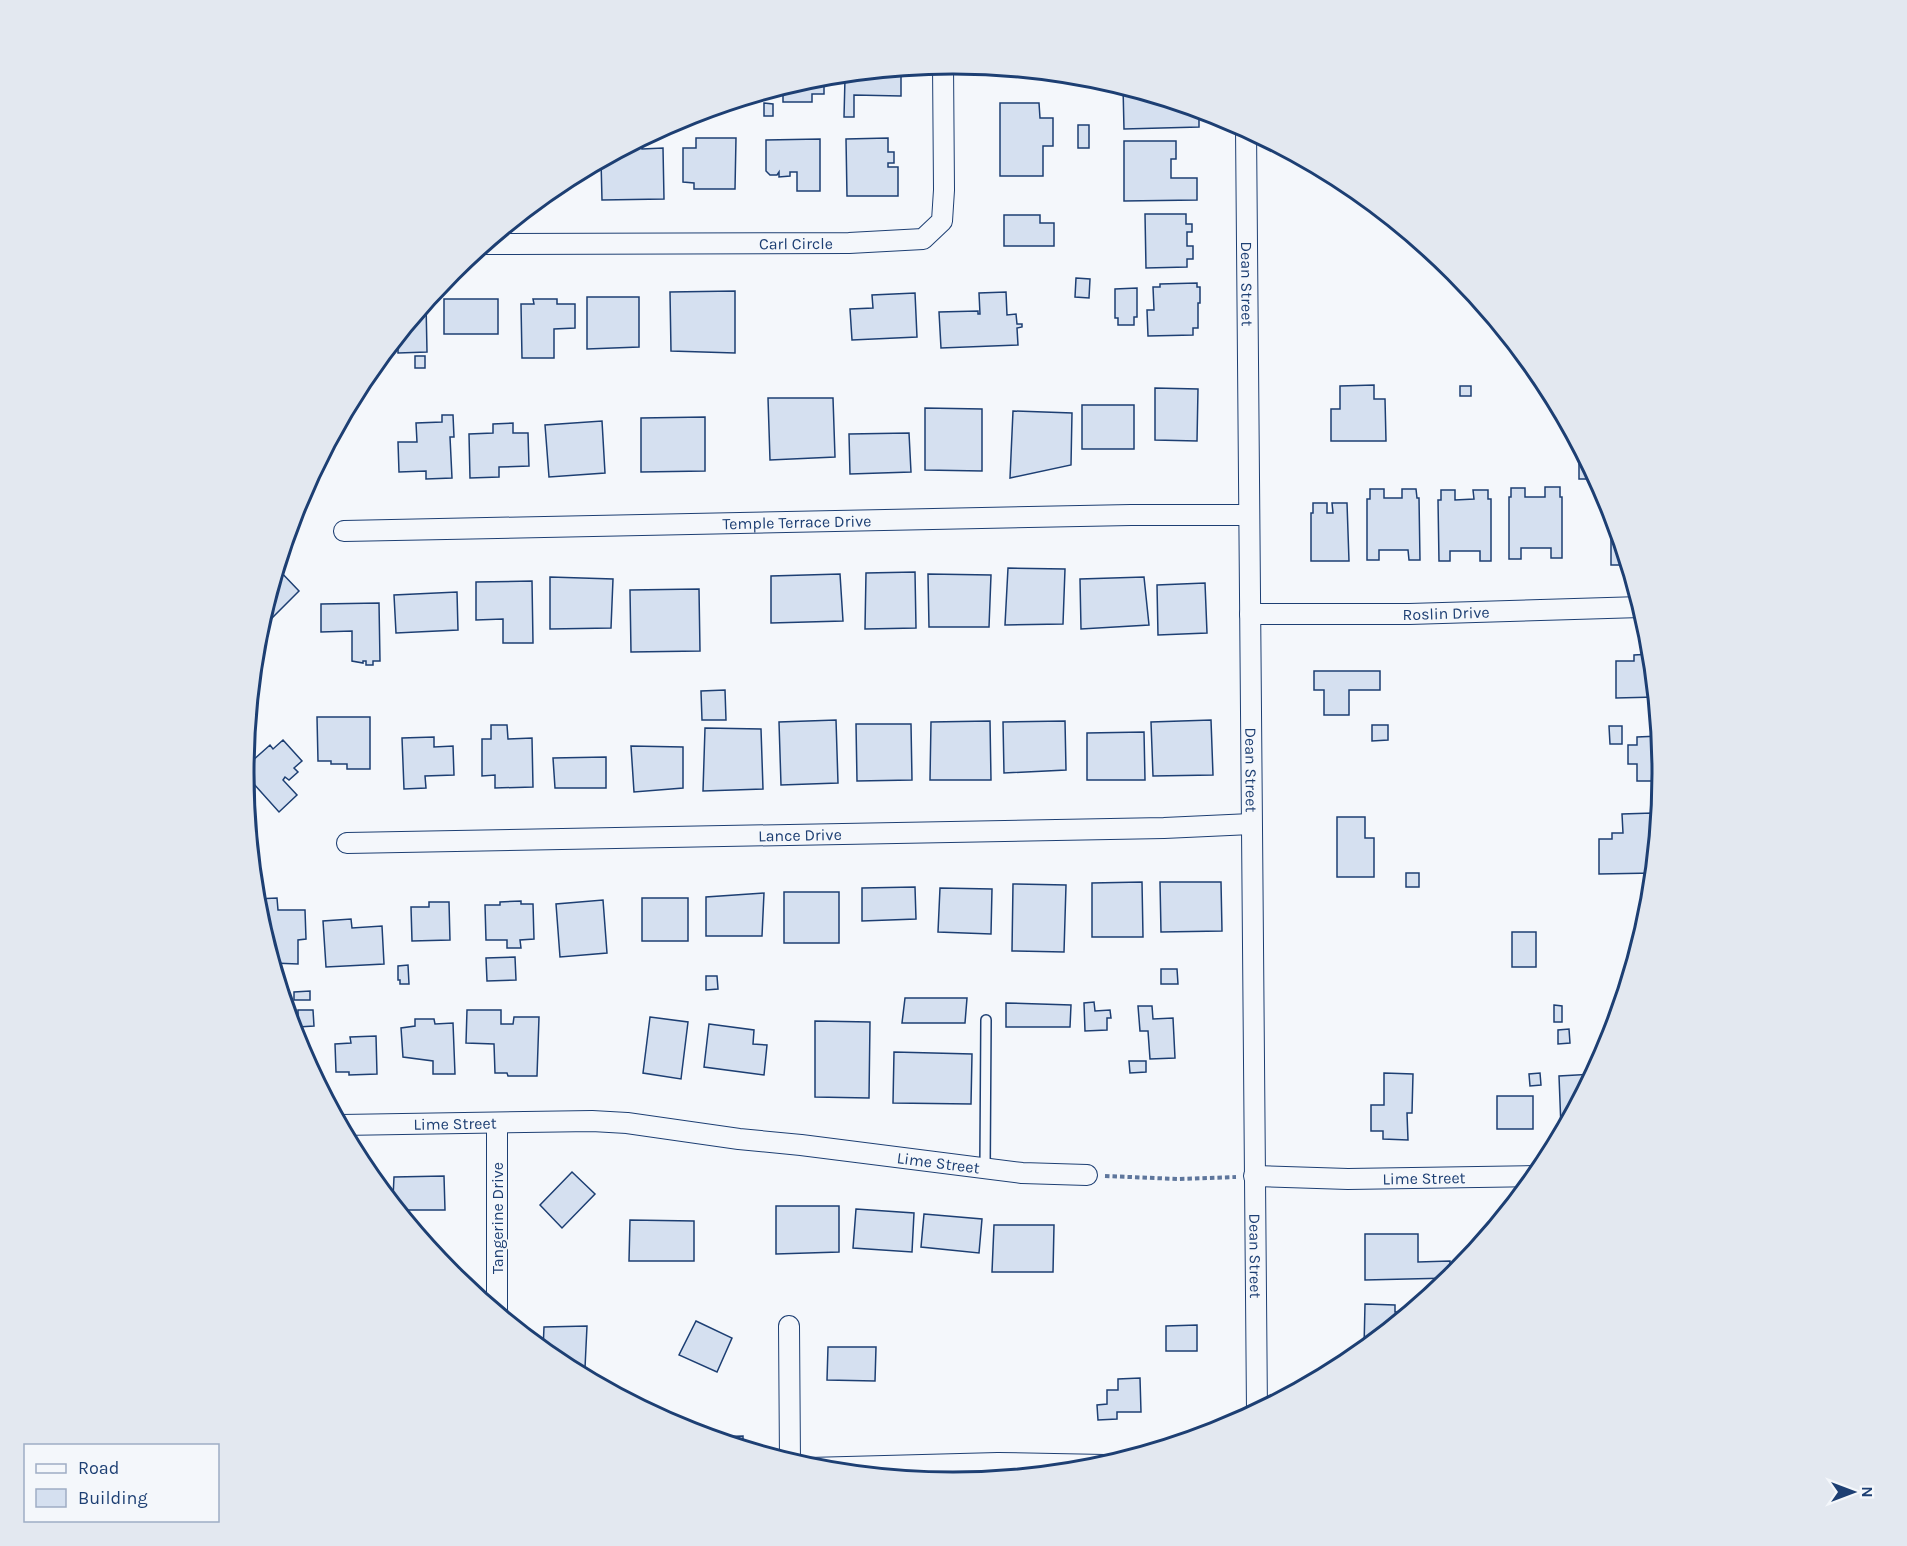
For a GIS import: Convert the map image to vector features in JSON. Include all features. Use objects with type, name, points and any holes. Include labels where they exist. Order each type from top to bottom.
[{"type":"street","name":"Carl Circle","points":[[496,244],[838,243],[923,238],[942,221],[943,74]]},
{"type":"street","name":"Dean Street","points":[[1246,138],[1257,1403]]},
{"type":"street","name":"Temple Terrace Drive","points":[[344,531],[1131,515],[1249,515]]},
{"type":"street","name":"Roslin Drive","points":[[1250,614],[1409,614],[1633,607]]},
{"type":"street","name":"Lance Drive","points":[[347,843],[1140,829],[1251,824]]},
{"type":"street","name":"Lime Street","points":[[349,1125],[592,1121],[627,1123],[739,1139],[801,1144],[1022,1173],[1087,1175]]},
{"type":"street","name":"Tangerine Drive","points":[[497,1124],[497,1303]]},
{"type":"street","name":"Lime Street","points":[[1254,1176],[1348,1179],[1525,1176]]},
{"type":"street","points":[[789,1326],[790,1453]]},
{"type":"street","points":[[860,1467],[998,1463],[1061,1464]]},
{"type":"lane","points":[[985,1168],[986,1020]]},
{"type":"path","points":[[1087,1175],[1178,1179],[1254,1176]]},
{"type":"building","points":[[901,76],[901,96],[854,95],[854,117],[844,117],[845,82]]},
{"type":"building","points":[[824,86],[824,94],[812,94],[812,102],[783,102],[783,95]]},
{"type":"building","points":[[1123,94],[1199,119],[1199,127],[1124,129]]},
{"type":"building","points":[[764,103],[773,104],[773,116],[764,116]]},
{"type":"building","points":[[1000,103],[1039,103],[1040,118],[1053,118],[1053,146],[1043,146],[1043,176],[1000,176]]},
{"type":"building","points":[[1078,125],[1089,125],[1089,148],[1078,148]]},
{"type":"building","points":[[696,138],[736,138],[735,189],[694,189],[694,183],[683,182],[683,148],[696,148]]},
{"type":"building","points":[[888,138],[888,152],[894,152],[894,163],[888,163],[888,167],[898,167],[898,196],[847,196],[846,139]]},
{"type":"building","points":[[820,139],[820,191],[797,191],[797,172],[790,172],[790,176],[779,177],[779,172],[777,175],[770,175],[766,171],[766,140]]},
{"type":"building","points":[[1124,141],[1176,141],[1176,159],[1171,159],[1171,178],[1197,178],[1197,200],[1124,201]]},
{"type":"building","points":[[642,147],[642,149],[663,148],[664,199],[602,200],[601,169]]},
{"type":"building","points":[[1145,214],[1186,214],[1186,224],[1192,224],[1192,232],[1187,232],[1187,246],[1193,246],[1193,259],[1187,259],[1187,267],[1146,268]]},
{"type":"building","points":[[1004,215],[1040,215],[1040,223],[1054,223],[1054,246],[1004,246]]},
{"type":"building","points":[[1076,278],[1090,279],[1089,298],[1075,297]]},
{"type":"building","points":[[1197,283],[1197,287],[1200,287],[1200,303],[1198,303],[1198,328],[1193,328],[1193,335],[1148,336],[1147,310],[1154,310],[1153,287],[1160,287],[1160,284]]},
{"type":"building","points":[[1137,288],[1137,317],[1134,317],[1134,325],[1118,325],[1118,318],[1115,318],[1115,289]]},
{"type":"building","points":[[735,291],[735,353],[671,351],[670,292]]},
{"type":"building","points":[[1006,292],[1007,315],[1016,314],[1017,324],[1022,324],[1022,327],[1017,328],[1018,345],[941,348],[939,312],[978,311],[980,314],[979,293]]},
{"type":"building","points":[[915,293],[917,337],[852,340],[850,309],[873,308],[872,295]]},
{"type":"building","points":[[587,297],[639,297],[639,347],[587,349]]},
{"type":"building","points":[[444,299],[498,299],[498,334],[444,334]]},
{"type":"building","points":[[533,299],[557,299],[557,304],[575,304],[575,328],[554,329],[554,358],[522,358],[521,304],[534,304]]},
{"type":"building","points":[[426,314],[427,352],[398,353],[398,349]]},
{"type":"building","points":[[415,356],[425,356],[425,368],[415,368]]},
{"type":"building","points":[[1374,385],[1374,399],[1385,399],[1386,441],[1331,441],[1331,409],[1340,409],[1340,386]]},
{"type":"building","points":[[1460,386],[1471,386],[1471,396],[1460,396]]},
{"type":"building","points":[[1155,388],[1198,389],[1197,441],[1155,440]]},
{"type":"building","points":[[768,398],[833,398],[835,457],[770,460]]},
{"type":"building","points":[[1082,405],[1134,405],[1134,449],[1082,449]]},
{"type":"building","points":[[925,408],[982,409],[982,471],[925,470]]},
{"type":"building","points":[[1013,411],[1072,413],[1071,465],[1010,478]]},
{"type":"building","points":[[442,415],[453,415],[454,437],[450,437],[452,478],[426,479],[426,471],[399,472],[398,442],[417,442],[416,423],[442,422]]},
{"type":"building","points":[[705,417],[705,471],[641,472],[641,418]]},
{"type":"building","points":[[602,421],[605,473],[549,477],[545,425]]},
{"type":"building","points":[[513,423],[513,433],[528,433],[529,466],[499,467],[499,477],[470,478],[469,434],[493,433],[493,424]]},
{"type":"building","points":[[909,433],[911,472],[850,474],[849,434]]},
{"type":"building","points":[[1579,464],[1581,464],[1588,479],[1579,479]]},
{"type":"building","points":[[1545,487],[1560,487],[1562,558],[1551,558],[1551,548],[1521,548],[1521,559],[1509,559],[1511,488],[1525,488],[1525,497],[1545,497]]},
{"type":"building","points":[[1370,489],[1384,489],[1384,498],[1402,498],[1402,489],[1416,489],[1417,498],[1419,498],[1420,560],[1409,560],[1408,550],[1379,550],[1379,560],[1367,560],[1367,499],[1370,499]]},
{"type":"building","points":[[1441,490],[1455,490],[1455,500],[1474,499],[1473,490],[1488,490],[1488,499],[1491,499],[1491,561],[1480,561],[1480,551],[1450,551],[1450,561],[1439,561],[1438,500],[1441,500]]},
{"type":"building","points":[[1313,503],[1327,503],[1327,513],[1333,513],[1332,503],[1347,503],[1349,561],[1311,561]]},
{"type":"building","points":[[1611,535],[1621,565],[1611,565]]},
{"type":"building","points":[[1008,568],[1065,569],[1063,624],[1005,625]]},
{"type":"building","points":[[915,572],[916,628],[865,629],[866,573]]},
{"type":"building","points":[[283,574],[299,591],[272,618]]},
{"type":"building","points":[[840,574],[843,621],[771,623],[771,576]]},
{"type":"building","points":[[928,574],[991,575],[989,627],[929,627]]},
{"type":"building","points":[[550,577],[613,579],[611,628],[550,629]]},
{"type":"building","points":[[1144,577],[1149,625],[1081,629],[1080,579]]},
{"type":"building","points":[[532,581],[533,643],[503,643],[503,619],[476,620],[476,582]]},
{"type":"building","points":[[1205,583],[1207,633],[1158,635],[1157,585]]},
{"type":"building","points":[[699,589],[700,651],[631,652],[630,590]]},
{"type":"building","points":[[457,592],[458,630],[396,633],[394,595]]},
{"type":"building","points":[[379,603],[380,661],[373,661],[373,665],[366,665],[366,661],[363,663],[352,661],[352,631],[321,632],[321,604]]},
{"type":"building","points":[[1634,655],[1643,655],[1649,697],[1616,698],[1616,661],[1634,661]]},
{"type":"building","points":[[1314,671],[1380,671],[1380,690],[1349,690],[1349,715],[1324,715],[1324,690],[1314,690]]},
{"type":"building","points":[[725,690],[726,720],[702,720],[701,691]]},
{"type":"building","points":[[317,717],[370,717],[370,769],[347,769],[347,764],[318,761]]},
{"type":"building","points":[[836,720],[838,783],[781,785],[779,722]]},
{"type":"building","points":[[1211,720],[1213,775],[1153,776],[1151,722]]},
{"type":"building","points":[[990,721],[991,780],[930,780],[931,722]]},
{"type":"building","points":[[1065,721],[1066,770],[1004,773],[1003,722]]},
{"type":"building","points":[[856,724],[911,724],[912,780],[857,781]]},
{"type":"building","points":[[491,725],[507,725],[508,739],[532,738],[533,787],[495,788],[495,775],[482,776],[482,739],[491,739]]},
{"type":"building","points":[[1372,725],[1388,725],[1388,740],[1372,741]]},
{"type":"building","points":[[1609,726],[1622,726],[1622,744],[1610,744]]},
{"type":"building","points":[[705,728],[761,729],[763,789],[703,791]]},
{"type":"building","points":[[1144,732],[1145,780],[1087,780],[1087,733]]},
{"type":"building","points":[[1652,736],[1653,781],[1637,781],[1637,764],[1628,764],[1628,745],[1637,745],[1637,737]]},
{"type":"building","points":[[434,737],[434,747],[453,746],[454,775],[425,776],[426,788],[404,789],[402,738]]},
{"type":"building","points":[[283,740],[302,761],[294,768],[298,772],[289,780],[285,777],[283,780],[297,795],[279,812],[254,784],[254,759],[270,745],[273,749]]},
{"type":"building","points":[[631,746],[683,747],[683,788],[634,792]]},
{"type":"building","points":[[606,757],[606,788],[555,788],[553,758]]},
{"type":"building","points":[[1652,813],[1646,873],[1599,874],[1599,839],[1612,839],[1612,833],[1623,833],[1622,814]]},
{"type":"building","points":[[1337,817],[1365,817],[1365,838],[1374,838],[1374,877],[1337,877]]},
{"type":"building","points":[[1406,873],[1419,873],[1419,887],[1406,887]]},
{"type":"building","points":[[1142,882],[1143,937],[1092,937],[1092,883]]},
{"type":"building","points":[[1160,882],[1221,882],[1222,931],[1161,932]]},
{"type":"building","points":[[1013,884],[1066,885],[1064,952],[1012,951]]},
{"type":"building","points":[[915,887],[916,919],[862,921],[862,888]]},
{"type":"building","points":[[940,888],[992,889],[991,934],[938,932]]},
{"type":"building","points":[[784,892],[839,892],[839,943],[784,943]]},
{"type":"building","points":[[764,893],[762,936],[706,936],[706,897]]},
{"type":"building","points":[[277,898],[278,910],[305,910],[306,939],[298,940],[298,964],[281,963],[265,899]]},
{"type":"building","points":[[642,898],[688,898],[688,941],[642,941]]},
{"type":"building","points":[[603,900],[607,953],[560,957],[556,904]]},
{"type":"building","points":[[521,901],[521,904],[533,904],[534,939],[520,940],[521,948],[507,948],[507,940],[486,940],[485,905]]},
{"type":"building","points":[[429,902],[449,902],[450,940],[412,941],[411,907],[429,907]]},
{"type":"building","points":[[351,919],[352,928],[382,926],[384,964],[326,967],[323,921]]},
{"type":"building","points":[[1512,932],[1536,932],[1536,967],[1512,967]]},
{"type":"building","points":[[515,957],[516,980],[487,981],[486,958]]},
{"type":"building","points":[[408,965],[409,984],[400,984],[398,966]]},
{"type":"building","points":[[1161,969],[1177,969],[1178,984],[1161,984]]},
{"type":"building","points":[[706,976],[717,976],[718,989],[706,990]]},
{"type":"building","points":[[310,991],[310,1000],[294,1000],[294,992]]},
{"type":"building","points":[[905,998],[967,998],[965,1023],[902,1023]]},
{"type":"building","points":[[1094,1002],[1095,1011],[1110,1010],[1111,1018],[1107,1018],[1107,1030],[1085,1031],[1084,1003]]},
{"type":"building","points":[[1006,1003],[1071,1005],[1070,1027],[1006,1027]]},
{"type":"building","points":[[1554,1005],[1562,1006],[1562,1022],[1554,1022]]},
{"type":"building","points":[[1138,1006],[1152,1006],[1153,1019],[1173,1018],[1175,1058],[1150,1059],[1148,1031],[1140,1031]]},
{"type":"building","points":[[298,1010],[313,1010],[314,1026],[302,1027]]},
{"type":"building","points":[[467,1010],[501,1010],[501,1024],[513,1024],[514,1017],[539,1017],[537,1076],[508,1076],[507,1073],[495,1073],[494,1044],[466,1043]]},
{"type":"building","points":[[650,1017],[688,1022],[681,1079],[643,1073]]},
{"type":"building","points":[[415,1019],[434,1019],[435,1024],[453,1023],[455,1074],[433,1074],[433,1061],[403,1057],[401,1028],[415,1026]]},
{"type":"building","points":[[815,1021],[870,1022],[869,1098],[815,1097]]},
{"type":"building","points":[[709,1024],[754,1030],[753,1044],[767,1045],[764,1075],[704,1067]]},
{"type":"building","points":[[1569,1029],[1570,1043],[1558,1044],[1558,1030]]},
{"type":"building","points":[[376,1036],[377,1074],[349,1075],[349,1072],[336,1072],[335,1044],[351,1043],[350,1037]]},
{"type":"building","points":[[894,1052],[972,1054],[971,1104],[893,1103]]},
{"type":"building","points":[[1129,1061],[1146,1061],[1146,1072],[1130,1073]]},
{"type":"building","points":[[1384,1073],[1413,1074],[1412,1113],[1407,1113],[1408,1140],[1383,1139],[1383,1131],[1371,1131],[1371,1105],[1384,1105]]},
{"type":"building","points":[[1540,1073],[1541,1085],[1530,1086],[1529,1074]]},
{"type":"building","points":[[1584,1075],[1561,1120],[1559,1076]]},
{"type":"building","points":[[1497,1096],[1533,1096],[1533,1129],[1497,1129]]},
{"type":"building","points":[[572,1172],[595,1194],[562,1228],[540,1205]]},
{"type":"building","points":[[444,1176],[445,1210],[408,1210],[393,1191],[394,1177]]},
{"type":"building","points":[[776,1206],[839,1206],[839,1252],[776,1254]]},
{"type":"building","points":[[856,1209],[914,1213],[912,1252],[853,1248]]},
{"type":"building","points":[[924,1214],[982,1219],[979,1253],[921,1247]]},
{"type":"building","points":[[630,1220],[694,1221],[694,1261],[629,1261]]},
{"type":"building","points":[[994,1225],[1054,1225],[1053,1272],[992,1272]]},
{"type":"building","points":[[1365,1234],[1418,1234],[1418,1262],[1450,1261],[1450,1266],[1437,1278],[1365,1280]]},
{"type":"building","points":[[1365,1304],[1395,1305],[1395,1312],[1399,1312],[1364,1339]]},
{"type":"building","points":[[696,1321],[732,1338],[717,1372],[679,1355]]},
{"type":"building","points":[[1197,1325],[1197,1351],[1166,1351],[1166,1326]]},
{"type":"building","points":[[587,1326],[585,1367],[543,1339],[544,1327]]},
{"type":"building","points":[[828,1347],[876,1347],[875,1381],[827,1380]]},
{"type":"building","points":[[1140,1378],[1141,1412],[1117,1412],[1117,1419],[1098,1420],[1097,1405],[1107,1404],[1107,1390],[1118,1390],[1118,1379]]}]
